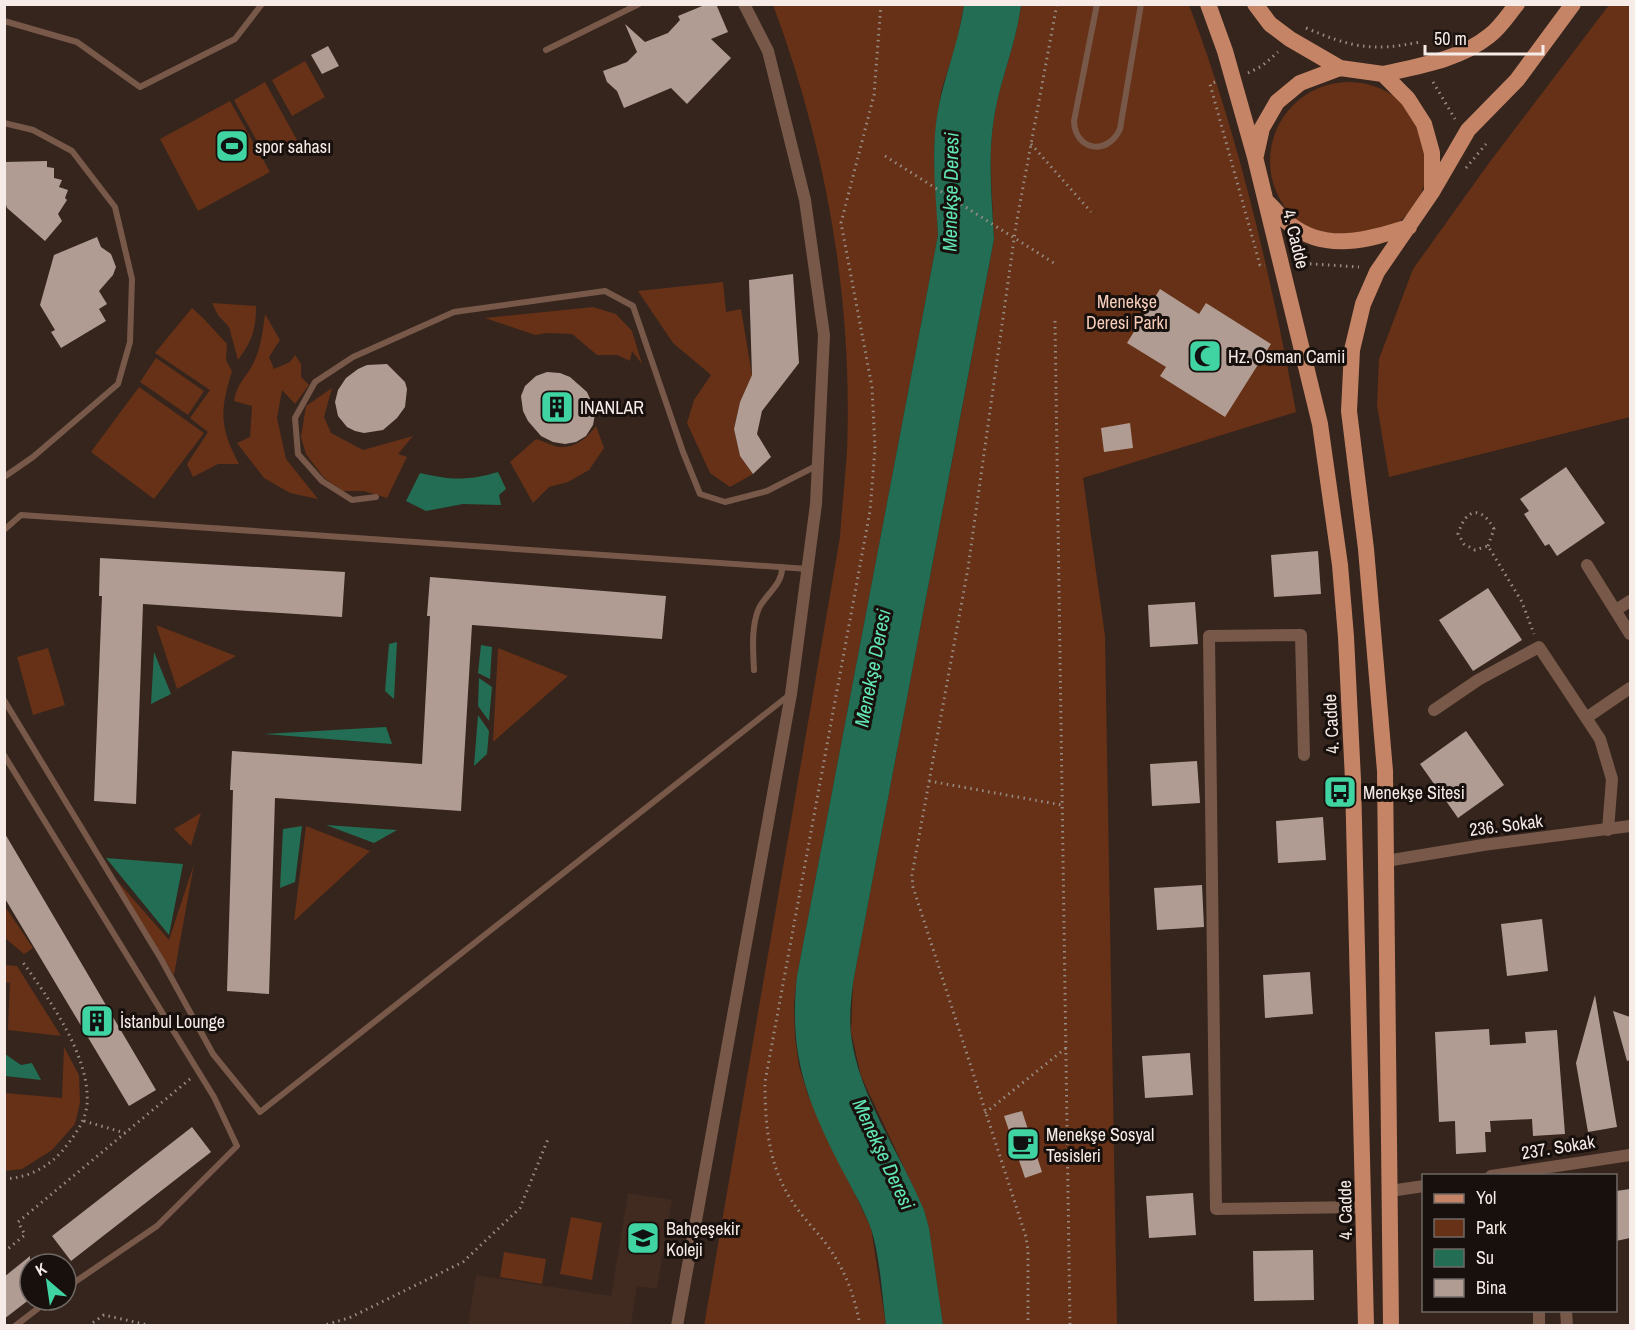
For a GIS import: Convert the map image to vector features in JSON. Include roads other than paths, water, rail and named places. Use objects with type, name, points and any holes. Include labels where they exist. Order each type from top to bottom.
[{"type":"main road","points":[[1208,4],[1228,59],[1266,201],[1291,226],[1317,238],[1346,243],[1409,227]]},
{"type":"main road","points":[[1255,4],[1269,24],[1340,68],[1383,74],[1427,65],[1462,53],[1490,36],[1517,4]]},
{"type":"main road","points":[[1391,1326],[1384,759],[1366,549],[1349,411],[1352,350],[1363,304],[1377,272],[1432,192],[1468,130],[1517,80],[1573,4]]},
{"type":"main road","points":[[1255,157],[1262,128],[1277,102],[1300,83],[1340,68]]},
{"type":"main road","points":[[1383,74],[1408,99],[1424,124],[1432,153],[1432,192]]},
{"type":"main road","name":"4. Cadde","points":[[1266,201],[1320,424],[1340,565],[1352,768],[1366,1325]]},
{"type":"street","points":[[677,1326],[791,694],[816,504],[818,465],[824,335],[805,200],[768,51],[744,4]]},
{"type":"street","points":[[1587,565],[1629,627]]},
{"type":"street","points":[[1616,610],[1630,601]]},
{"type":"street","points":[[1304,755],[1301,635],[1209,636],[1216,1209],[1364,1207]]},
{"type":"street","points":[[1434,710],[1478,680],[1539,647],[1600,739],[1612,779],[1608,830]]},
{"type":"street","points":[[1586,718],[1630,688]]},
{"type":"street","name":"236. Sokak","points":[[1386,861],[1483,845],[1630,826]]},
{"type":"street","name":"237. Sokak","points":[[1504,1174],[1630,1155]]},
{"type":"street","points":[[1390,1191],[1422,1186]]},
{"type":"lane","points":[[4,21],[77,42],[140,87],[235,39],[262,4]]},
{"type":"lane","points":[[546,50],[639,4]]},
{"type":"lane","points":[[1097,4],[1074,121],[1075,132],[1080,139],[1093,147],[1104,146],[1111,142],[1120,129],[1141,4]]},
{"type":"lane","points":[[4,123],[33,130],[72,152],[115,207],[132,279],[130,342],[118,384],[33,457],[4,477]]},
{"type":"lane","points":[[376,497],[352,500],[322,481],[298,454],[295,418],[315,382],[353,357],[454,312],[606,291],[633,306],[683,452],[700,494],[725,502],[746,497],[767,491],[818,465]]},
{"type":"lane","points":[[4,530],[21,515],[808,569]]},
{"type":"lane","points":[[753,670],[753,639],[757,614],[782,574],[782,567]]},
{"type":"lane","points":[[4,700],[161,959],[213,1054],[260,1112],[791,694]]},
{"type":"lane","points":[[4,755],[214,1097],[237,1146],[157,1226],[78,1280]]},
{"type":"lane","points":[[15,1326],[33,1312]]},
{"type":"water","name":"Menekşe Deresi","points":[[964,5],[1021,5],[993,125],[991,196],[994,239],[853,983],[850,1029],[855,1058],[871,1103],[924,1210],[929,1228],[943,1325],[886,1325],[878,1262],[870,1226],[825,1136],[808,1093],[797,1050],[795,1003],[797,976],[938,235],[935,131]]},
{"type":"water","points":[[498,472],[506,489],[499,495],[501,505],[463,504],[426,511],[406,501],[420,473],[459,478]]},
{"type":"water","points":[[397,642],[394,699],[385,691],[389,644]]},
{"type":"water","points":[[481,645],[492,647],[490,679],[478,673]]},
{"type":"water","points":[[154,652],[171,694],[151,704]]},
{"type":"water","points":[[479,678],[492,687],[489,721],[478,706]]},
{"type":"water","points":[[478,715],[489,731],[487,754],[474,766]]},
{"type":"water","points":[[386,727],[392,744],[264,734]]},
{"type":"water","points":[[326,825],[397,830],[374,843]]},
{"type":"water","points":[[302,826],[295,882],[280,888],[283,829]]},
{"type":"water","points":[[106,858],[183,864],[169,935]]},
{"type":"water","points":[[5,1054],[21,1065],[32,1063],[41,1080],[5,1076]]},
{"type":"place","name":"spor sahası","points":[[232,146]]},
{"type":"place","name":"Hz. Osman Camii","points":[[1205,356]]},
{"type":"place","name":"INANLAR","points":[[557,407]]},
{"type":"place","name":"Menekşe Sitesi","points":[[1340,792]]},
{"type":"place","name":"İstanbul Lounge","points":[[97,1021]]},
{"type":"place","name":"Menekşe Sosyal Tesisleri","points":[[1023,1144]]},
{"type":"place","name":"Bahçeşekir Koleji","points":[[643,1238]]},
{"type":"park label","name":"Menekşe Deresi Parkı","points":[[1127,311]]}]
